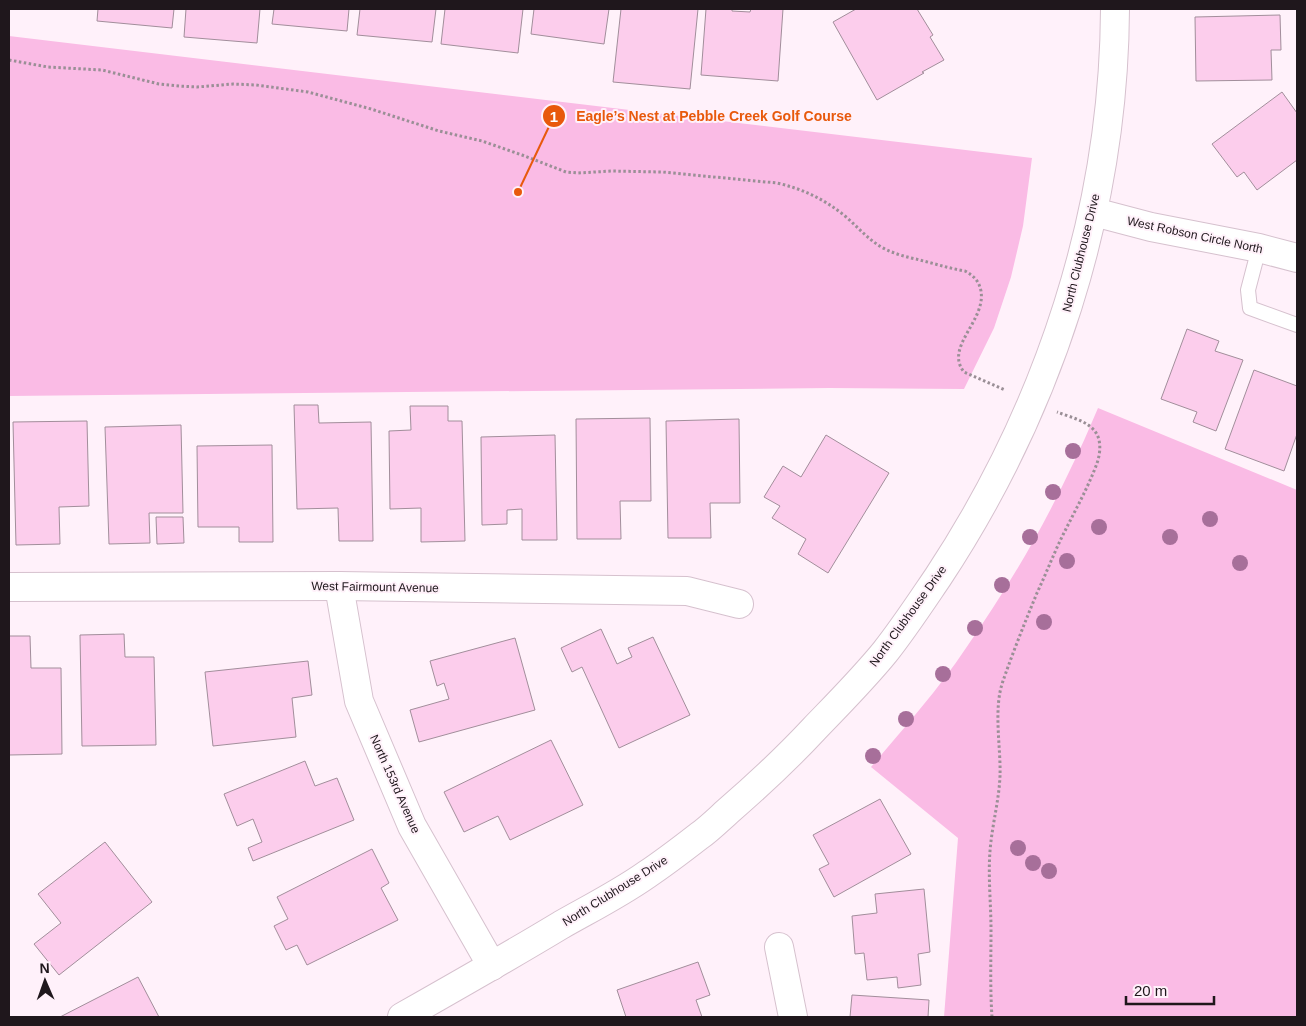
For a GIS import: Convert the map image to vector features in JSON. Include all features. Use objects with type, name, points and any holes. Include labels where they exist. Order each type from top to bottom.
[{"type":"street","name":"North Clubhouse Drive","points":[[402,1017],[644,876],[701,834],[787,757],[860,681],[918,607],[955,551],[989,493],[1032,401],[1050,359],[1062,324],[1094,212],[1106,142],[1115,9]]},
{"type":"street","name":"West Robson Circle North","points":[[1094,212],[1151,227],[1259,248],[1297,258]]},
{"type":"street","name":"North 153rd Avenue","points":[[339,586],[359,701],[412,826],[492,966]]},
{"type":"street","name":"West Fairmount Avenue","points":[[9,587],[339,586],[687,591],[739,604]]},
{"type":"street","points":[[780,946],[793,1017]]},
{"type":"lane","points":[[1259,248],[1248,290],[1250,308],[1297,325]]},
{"type":"path","points":[[9,60],[48,66],[102,70],[159,84],[197,87],[234,84],[256,85],[308,92],[371,109],[439,131],[482,141],[566,172],[578,174],[612,171],[662,172],[777,183],[795,187],[827,202],[872,241],[887,250],[964,271],[978,280],[981,288],[982,304],[961,344],[959,360],[960,367],[964,372],[989,383]]},
{"type":"path","points":[[992,1017],[989,861],[999,792],[998,708],[1000,692],[1017,644],[1051,561],[1097,465],[1100,447],[1097,433],[1090,426],[1076,420]]},
{"type":"shaded area","points":[[9,36],[1032,158],[1023,226],[1011,277],[994,328],[964,389],[829,388],[9,396]]},
{"type":"shaded area","points":[[1098,408],[1297,490],[1297,1017],[944,1017],[958,838],[871,767],[944,679],[995,605],[1047,516]]},
{"type":"building","points":[[98,9],[174,9],[172,28],[97,21]]},
{"type":"building","points":[[186,9],[260,9],[257,43],[184,37]]},
{"type":"building","points":[[274,9],[349,9],[347,31],[272,24]]},
{"type":"building","points":[[360,9],[436,9],[432,42],[357,35]]},
{"type":"building","points":[[445,9],[523,9],[518,53],[441,44]]},
{"type":"building","points":[[534,9],[609,9],[604,44],[531,34]]},
{"type":"building","points":[[621,9],[698,9],[690,89],[613,82]]},
{"type":"building","points":[[706,9],[732,9],[732,11],[750,12],[751,9],[783,9],[778,81],[701,75]]},
{"type":"building","points":[[856,9],[917,9],[933,35],[930,37],[944,60],[877,100],[833,22]]},
{"type":"building","points":[[1280,15],[1281,50],[1271,50],[1272,80],[1196,81],[1195,17]]},
{"type":"building","points":[[1282,92],[1297,113],[1297,160],[1257,190],[1244,172],[1237,177],[1212,144]]},
{"type":"building","points":[[1187,329],[1219,341],[1215,351],[1243,360],[1216,431],[1193,422],[1197,412],[1161,399]]},
{"type":"building","points":[[1254,370],[1297,386],[1297,434],[1284,471],[1225,449]]},
{"type":"building","points":[[294,405],[318,405],[319,423],[371,422],[373,541],[339,541],[338,508],[297,509]]},
{"type":"building","points":[[410,406],[448,406],[448,421],[462,421],[465,541],[421,542],[421,508],[390,509],[389,431],[411,430]]},
{"type":"building","points":[[650,418],[651,501],[620,501],[621,539],[577,539],[576,419]]},
{"type":"building","points":[[739,419],[740,503],[710,503],[711,538],[668,538],[666,421]]},
{"type":"building","points":[[87,421],[89,506],[59,507],[60,544],[16,545],[13,422]]},
{"type":"building","points":[[181,425],[183,513],[149,513],[150,543],[109,544],[105,427]]},
{"type":"building","points":[[555,435],[557,540],[522,540],[522,509],[507,510],[507,524],[482,525],[481,437]]},
{"type":"building","points":[[826,435],[889,473],[828,573],[798,554],[806,539],[772,518],[780,506],[764,497],[783,466],[801,477]]},
{"type":"building","points":[[272,445],[273,542],[239,542],[239,527],[198,527],[197,446]]},
{"type":"building","points":[[156,517],[183,517],[184,543],[157,544]]},
{"type":"building","points":[[601,629],[617,664],[632,657],[628,648],[653,637],[690,715],[619,748],[582,667],[572,672],[561,648]]},
{"type":"building","points":[[124,634],[125,657],[154,657],[156,745],[82,746],[80,635]]},
{"type":"building","points":[[9,636],[30,636],[31,668],[61,668],[62,754],[9,755]]},
{"type":"building","points":[[515,638],[535,710],[419,742],[410,710],[449,699],[444,683],[437,686],[430,661]]},
{"type":"building","points":[[308,661],[312,695],[292,698],[296,737],[213,746],[205,672]]},
{"type":"building","points":[[551,740],[583,805],[510,840],[498,816],[464,832],[444,792]]},
{"type":"building","points":[[305,761],[315,786],[337,778],[354,820],[253,861],[248,848],[262,842],[253,819],[237,826],[224,794]]},
{"type":"building","points":[[880,799],[911,854],[834,897],[819,869],[829,864],[813,835]]},
{"type":"building","points":[[105,842],[152,902],[59,975],[34,944],[61,923],[38,894]]},
{"type":"building","points":[[372,849],[389,883],[381,888],[398,920],[307,965],[297,945],[286,950],[274,926],[288,919],[277,897]]},
{"type":"building","points":[[924,889],[930,952],[918,954],[921,985],[898,988],[897,977],[867,980],[864,953],[855,954],[852,916],[877,913],[875,894]]},
{"type":"building","points":[[698,962],[710,995],[696,1000],[702,1017],[626,1017],[617,990]]},
{"type":"building","points":[[138,977],[159,1017],[60,1017]]},
{"type":"building","points":[[852,995],[929,1000],[928,1017],[850,1017]]},
{"type":"place","name":"Eagle’s Nest at Pebble Creek Golf Course","points":[[518,192]]}]
